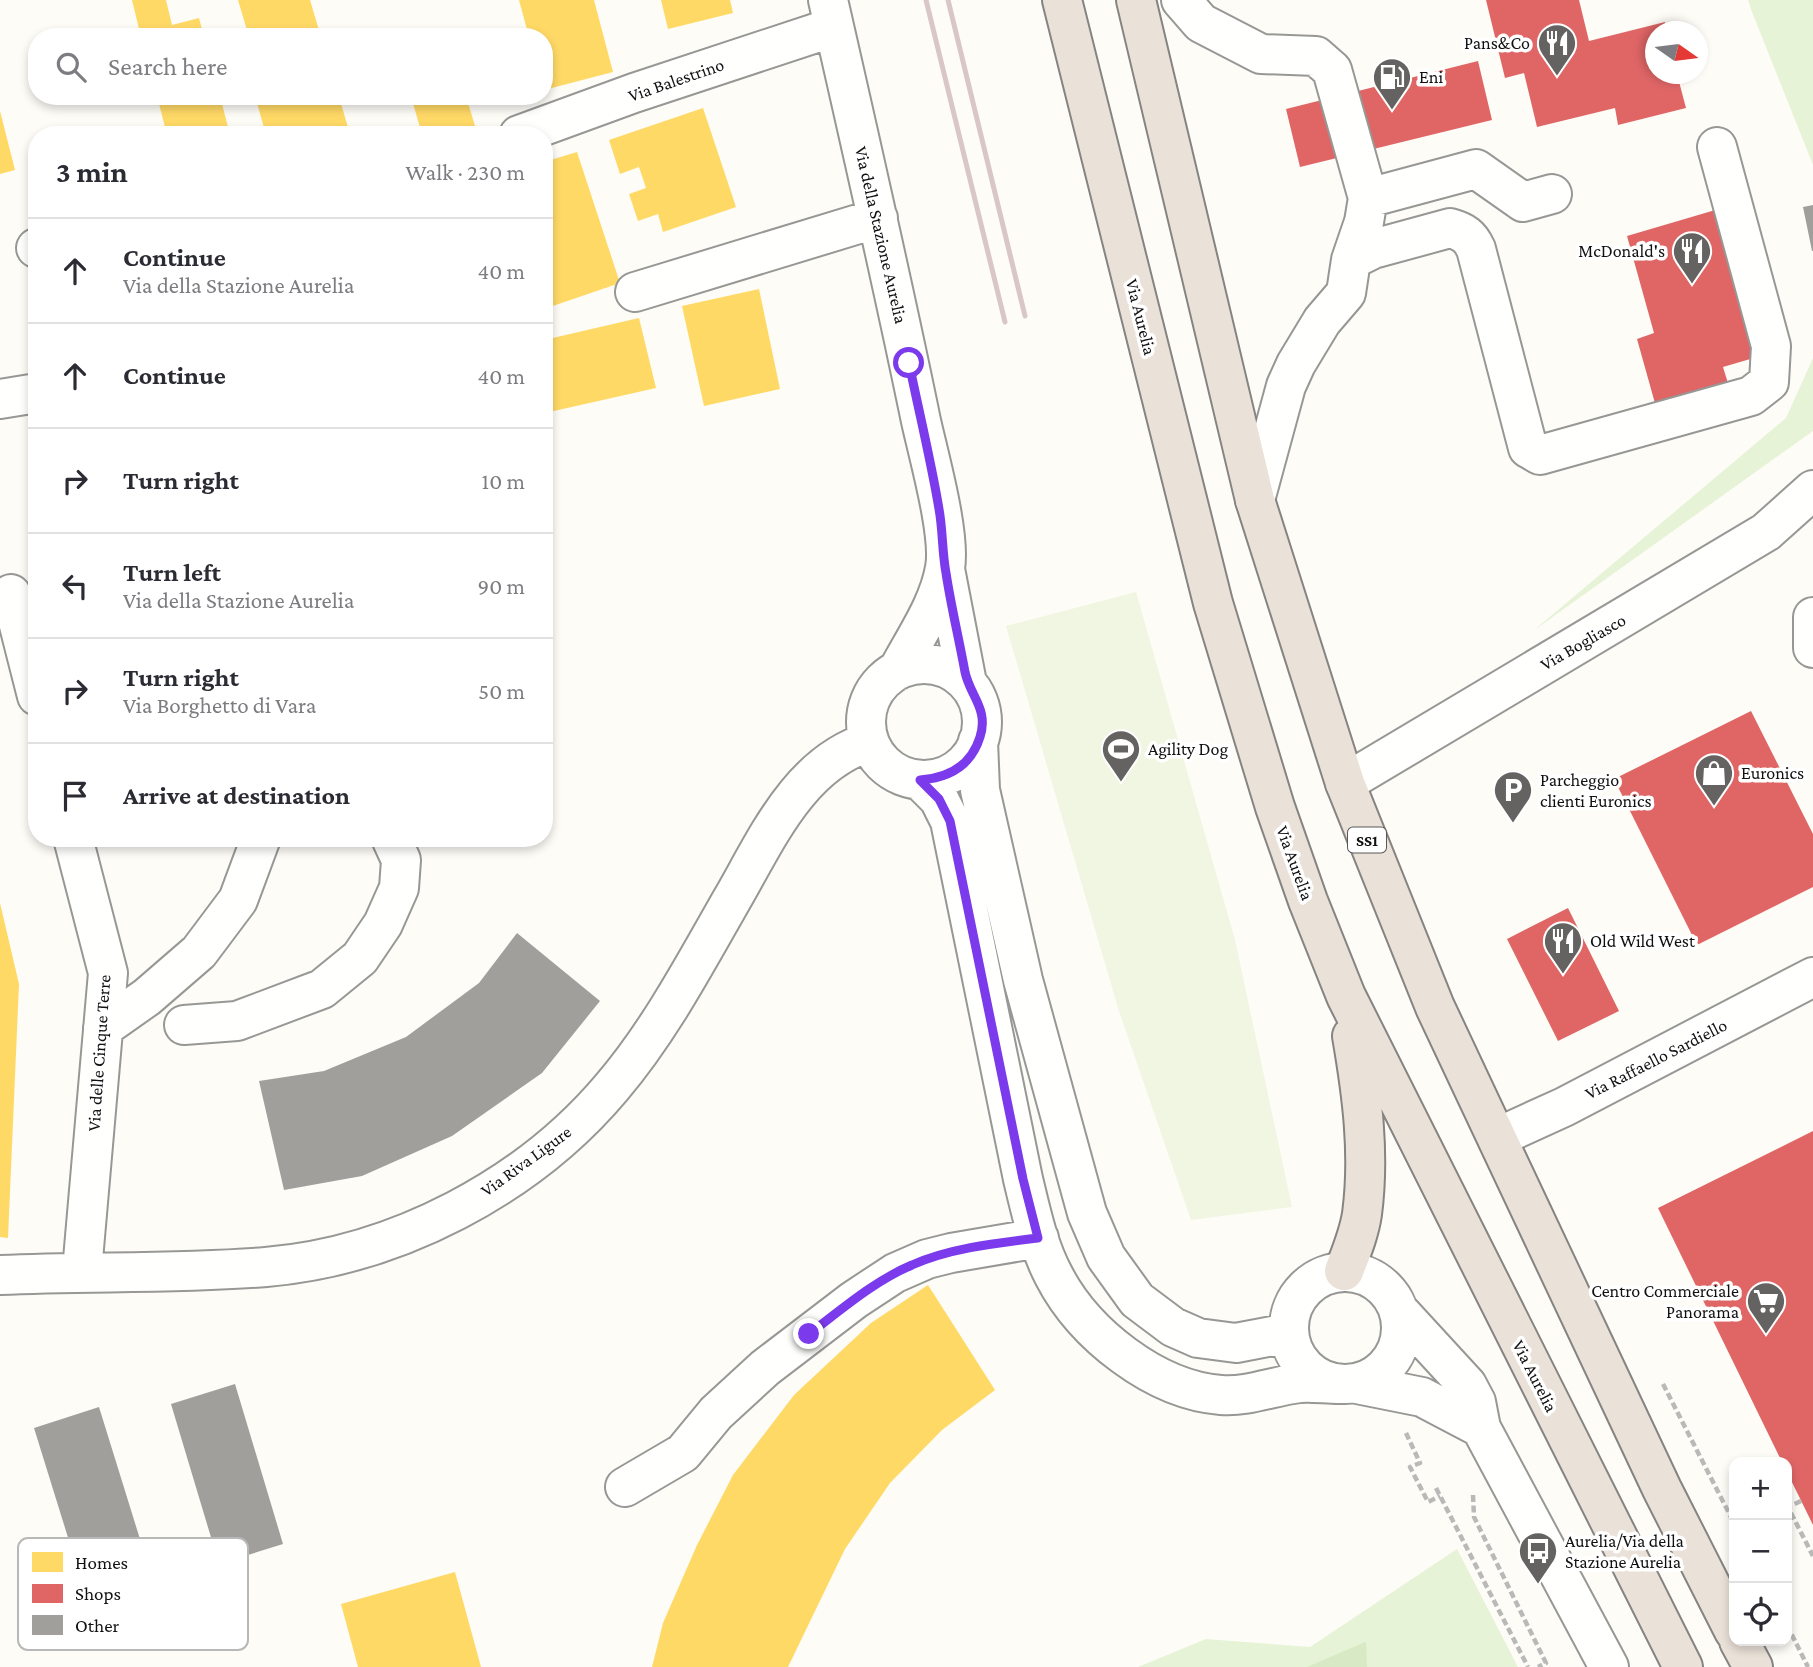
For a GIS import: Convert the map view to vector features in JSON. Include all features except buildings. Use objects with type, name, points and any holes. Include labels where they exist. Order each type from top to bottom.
[{"type":"highway","name":"Via Aurelia","points":[[1062,0],[1213,603],[1275,807],[1346,996],[1684,1667]]},
{"type":"highway","name":"SS1","points":[[1136,0],[1255,500],[1345,783],[1435,1007],[1662,1489],[1729,1621]]},
{"type":"highway","points":[[1344,1271],[1362,1214],[1365,1163],[1360,1085],[1346,996]]},
{"type":"highway","points":[[1742,1646],[1753,1667]]},
{"type":"street","points":[[1181,0],[1201,23],[1261,54],[1316,55],[1332,69],[1368,198],[1364,222],[1351,260],[1346,293],[1322,321],[1286,386],[1255,500]]},
{"type":"street","name":"Via Balestrino","points":[[544,126],[634,93],[831,13]]},
{"type":"street","name":"Via della Stazione Aurelia","points":[[831,13],[878,218],[939,507],[945,547],[945,569],[927,617],[898,670]]},
{"type":"street","points":[[1351,260],[1373,249],[1450,228],[1462,231],[1471,238],[1528,448],[1540,455],[1751,396],[1769,382],[1771,345],[1717,148]]},
{"type":"street","points":[[1368,198],[1476,169],[1523,202],[1552,194]]},
{"type":"street","points":[[635,292],[878,218]]},
{"type":"street","points":[[0,399],[28,394]]},
{"type":"street","name":"Via Bogliasco","points":[[1345,783],[1766,532],[1813,490]]},
{"type":"street","points":[[945,569],[967,682]]},
{"type":"street","points":[[11,594],[28,661]]},
{"type":"street","points":[[1813,617],[1813,648]]},
{"type":"street","points":[[933,663],[952,670],[967,682],[978,699],[982,719],[974,751],[964,764],[950,774],[920,780],[903,776],[888,768],[869,742],[866,722],[869,702],[879,685],[898,670],[913,664],[933,663]]},
{"type":"street","points":[[978,741],[980,790],[1023,980],[1087,1213],[1106,1257],[1137,1300],[1164,1321],[1198,1338],[1236,1343],[1289,1333]]},
{"type":"street","name":"Via Riva Ligure","points":[[0,1275],[267,1267],[326,1258],[380,1243],[420,1227],[503,1182],[552,1146],[582,1120],[612,1088],[642,1049],[768,837],[801,788],[829,763],[854,747],[869,742]]},
{"type":"street","points":[[920,780],[939,799],[950,821],[1023,1179],[1038,1238],[1054,1276],[1081,1314],[1129,1360],[1154,1376],[1198,1392],[1223,1395],[1250,1394],[1301,1383],[1347,1384],[1375,1377],[1389,1364],[1399,1347],[1402,1329],[1399,1311]]},
{"type":"street","name":"Via delle Cinque Terre","points":[[75,847],[108,973],[82,1271]]},
{"type":"street","points":[[103,1028],[147,997],[199,952],[238,900],[258,847]]},
{"type":"street","points":[[184,1025],[237,1021],[250,1017],[322,989],[360,958],[383,925],[399,888],[401,860],[395,847]]},
{"type":"street","name":"Via Raffaello Sardiello","points":[[1498,1137],[1564,1107],[1813,977]]},
{"type":"street","points":[[625,1487],[692,1441],[716,1413],[765,1368],[854,1300],[895,1273],[926,1259],[1038,1238]]},
{"type":"street","points":[[1481,1428],[1422,1397],[1320,1379],[1304,1367],[1293,1352],[1289,1333],[1291,1314],[1298,1296],[1311,1283],[1327,1275],[1344,1271],[1363,1274],[1378,1282],[1391,1295],[1399,1311],[1467,1385],[1476,1402],[1481,1428],[1609,1667]]},
{"type":"path","points":[[1663,1384],[1732,1520]]},
{"type":"path","points":[[1406,1434],[1420,1463],[1410,1467],[1428,1502],[1440,1496]]},
{"type":"path","points":[[1436,1488],[1528,1667]]},
{"type":"path","points":[[1472,1493],[1474,1517],[1546,1663],[1538,1667]]},
{"type":"path","points":[[1801,1501],[1788,1507],[1813,1556]]},
{"type":"path","points":[[1792,1635],[1808,1667]]},
{"type":"green space","points":[[1748,0],[1813,0],[1813,165],[1752,12]]},
{"type":"green space","points":[[1813,358],[1813,431],[1533,631],[1786,418]]},
{"type":"green space","name":"Agility Dog","points":[[1136,592],[1235,940],[1292,1207],[1191,1220],[1119,1011],[1006,626]]},
{"type":"green space","points":[[1457,1549],[1518,1667],[1138,1667],[1206,1639],[1310,1647]]},
{"type":"green space","points":[[1365,1642],[1367,1667],[1307,1667]]},
{"type":"railway","points":[[926,0],[1005,322]]},
{"type":"railway","points":[[948,0],[1025,316]]},
{"type":"place","name":"Pans&Co","points":[[1557,77]]},
{"type":"place","name":"Eni","points":[[1392,111]]},
{"type":"place","name":"McDonald's","points":[[1692,285]]},
{"type":"place","name":"Agility Dog","points":[[1121,783]]},
{"type":"place","name":"Euronics","points":[[1714,807]]},
{"type":"place","name":"Parcheggio clienti Euronics","points":[[1513,824]]},
{"type":"place","name":"Old Wild West","points":[[1563,975]]},
{"type":"place","name":"Centro Commerciale Panorama","points":[[1766,1335]]},
{"type":"place","name":"Aurelia/Via della Stazione Aurelia","points":[[1538,1585]]},
{"type":"route","points":[[809,1334],[854,1300],[911,1265],[951,1253],[1038,1238],[1023,1179],[950,821],[939,799],[920,780],[950,774],[964,764],[981,736],[982,719],[978,699],[967,682],[945,569],[945,547],[939,507],[909,363]]}]
